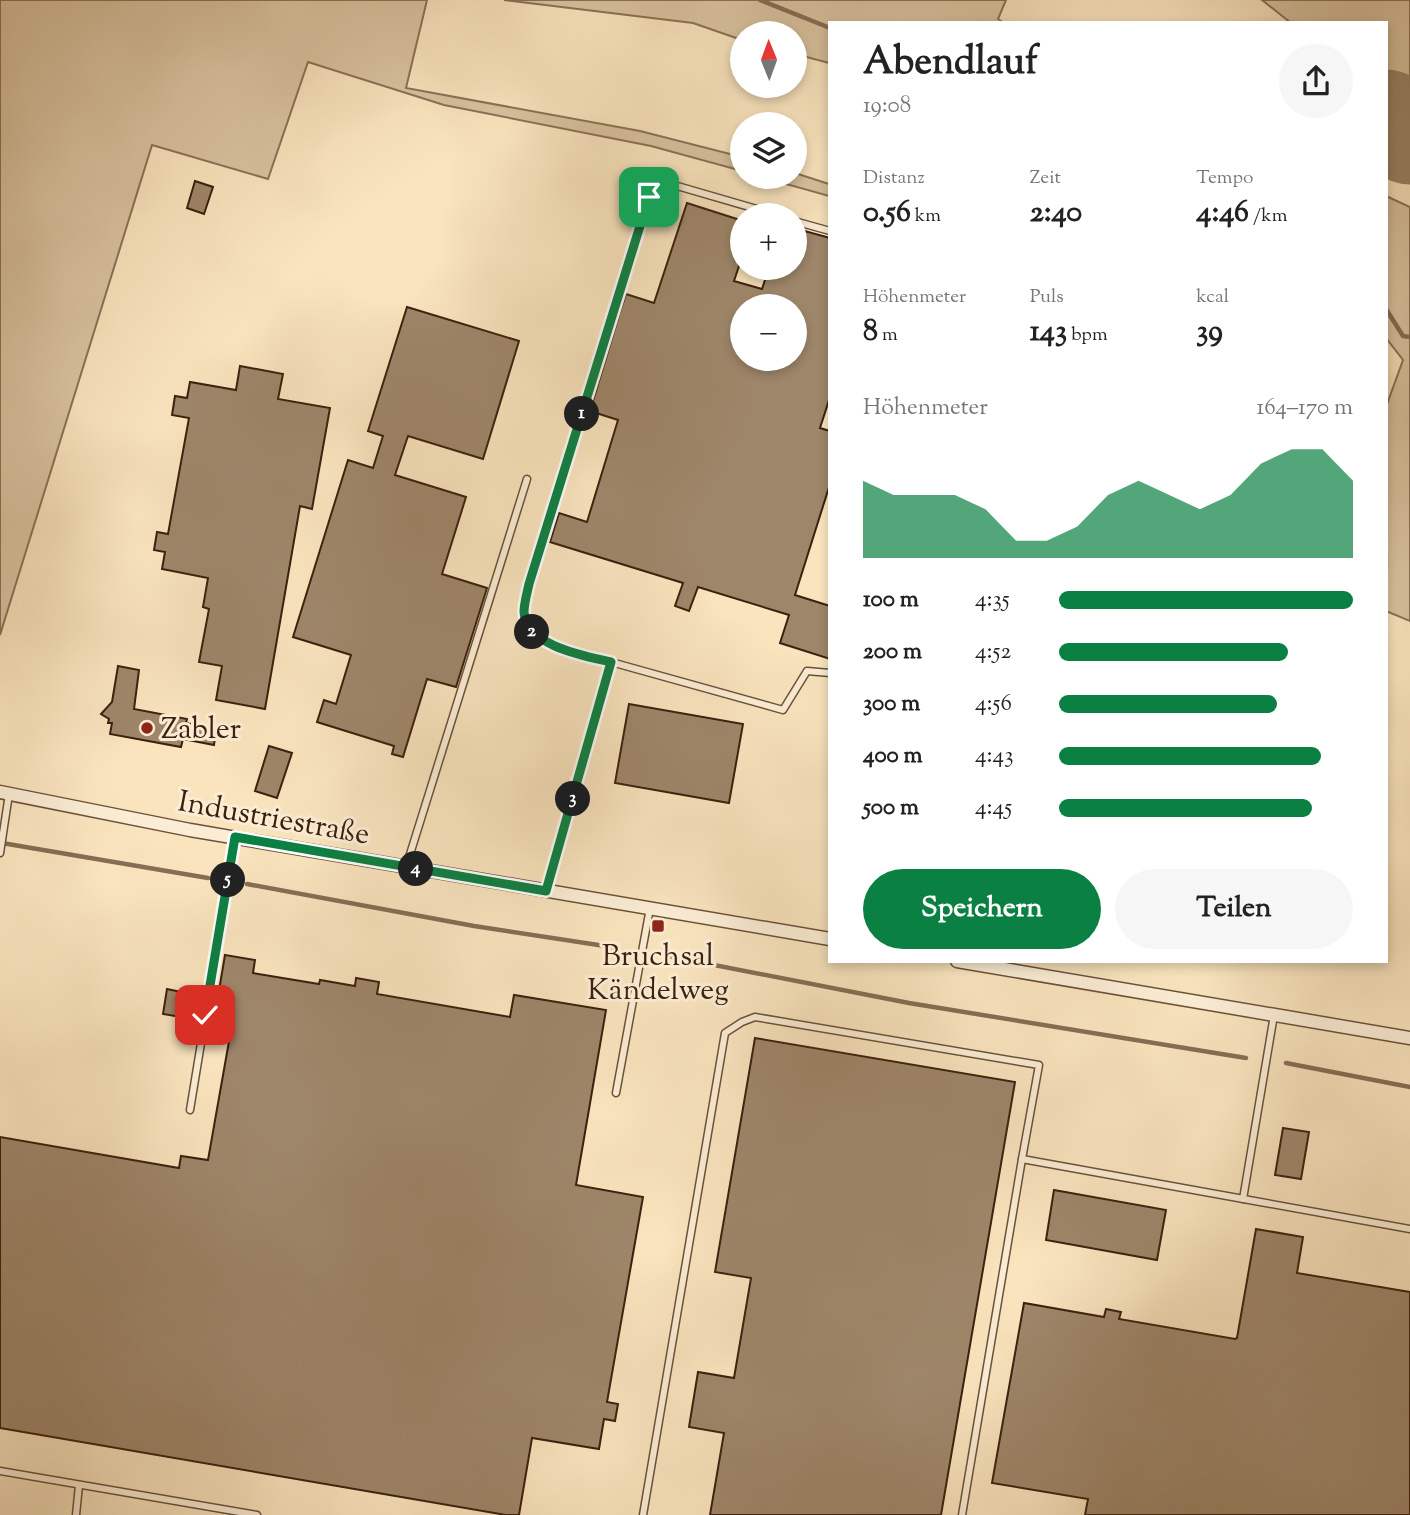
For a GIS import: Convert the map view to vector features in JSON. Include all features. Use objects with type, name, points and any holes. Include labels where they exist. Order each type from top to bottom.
[{"type":"street","name":"Industriestraße","points":[[5,793],[235,837],[546,891],[649,915],[828,939]]},
{"type":"street","points":[[982,963],[1006,965],[1410,1038]]},
{"type":"lane","points":[[736,203],[667,183],[657,185],[649,197],[529,584],[524,613],[533,633],[569,653],[611,662],[783,710],[807,671],[828,673]]},
{"type":"lane","points":[[807,224],[828,230]]},
{"type":"lane","points":[[406,867],[527,479]]},
{"type":"lane","points":[[546,891],[611,662]]},
{"type":"lane","points":[[0,853],[5,793]]},
{"type":"lane","points":[[190,1110],[235,837]]},
{"type":"lane","points":[[616,1093],[649,915]]},
{"type":"lane","points":[[1243,1199],[1274,1015]]},
{"type":"lane","points":[[643,1515],[725,1033],[755,1017],[1039,1065],[962,1515]]},
{"type":"lane","points":[[1022,1159],[1410,1229]]},
{"type":"lane","points":[[0,1471],[257,1515]]},
{"type":"lane","points":[[76,1515],[79,1485]]},
{"type":"shaded area","points":[[0,0],[427,0],[406,88],[640,131],[730,154],[730,168],[651,146],[444,105],[308,62],[268,179],[152,145],[0,635]]},
{"type":"shaded area","points":[[504,0],[1006,0],[998,19],[1001,21],[828,21],[828,63],[807,57],[807,21],[730,21],[730,36],[693,23]]},
{"type":"shaded area","points":[[1262,0],[1410,0],[1410,81],[1388,71],[1388,21],[1288,21]]},
{"type":"shaded area","points":[[807,177],[828,184],[828,196],[804,189],[807,189]]},
{"type":"shaded area","points":[[1388,197],[1410,207],[1410,621],[1388,612],[1388,401],[1403,360],[1388,341]]},
{"type":"building","points":[[195,181],[213,187],[204,214],[187,208]]},
{"type":"building","points":[[687,203],[730,217],[730,280],[762,289],[765,280],[807,280],[807,232],[828,237],[828,403],[820,428],[828,430],[828,490],[795,595],[828,605],[828,658],[780,643],[789,615],[698,587],[689,611],[675,606],[683,583],[550,542],[559,513],[587,522],[618,420],[590,411],[626,294],[654,303]]},
{"type":"building","points":[[407,307],[519,341],[483,459],[408,436],[395,475],[466,497],[442,574],[487,588],[456,687],[427,679],[403,757],[392,754],[394,746],[317,722],[324,700],[336,704],[351,655],[293,637],[348,460],[373,468],[383,436],[368,431]]},
{"type":"building","points":[[240,366],[283,374],[278,399],[330,408],[312,509],[300,506],[265,709],[216,700],[222,666],[199,662],[209,609],[203,607],[208,578],[162,569],[165,552],[154,550],[157,532],[168,534],[189,418],[172,415],[175,396],[187,398],[190,382],[236,390]]},
{"type":"building","points":[[118,666],[139,670],[134,709],[187,719],[186,723],[216,729],[214,745],[183,739],[181,747],[110,734],[112,723],[108,723],[109,719],[101,714],[112,702]]},
{"type":"building","points":[[629,704],[743,724],[729,803],[615,783]]},
{"type":"building","points":[[269,746],[292,753],[277,798],[255,791]]},
{"type":"building","points":[[225,955],[255,960],[253,973],[319,984],[320,980],[355,986],[356,978],[379,982],[377,994],[510,1017],[514,995],[606,1010],[576,1185],[643,1197],[607,1402],[618,1404],[615,1421],[604,1419],[599,1449],[532,1438],[519,1515],[506,1515],[0,1428],[0,1137],[179,1168],[181,1156],[208,1160],[231,1030],[213,1026]]},
{"type":"building","points":[[167,989],[191,994],[187,1018],[163,1014]]},
{"type":"building","points":[[755,1038],[1015,1082],[941,1515],[710,1515],[724,1433],[689,1427],[698,1372],[734,1378],[751,1278],[715,1272]]},
{"type":"building","points":[[1283,1128],[1309,1132],[1301,1179],[1275,1175]]},
{"type":"building","points":[[1054,1190],[1166,1210],[1157,1260],[1046,1240]]},
{"type":"building","points":[[1256,1229],[1303,1237],[1297,1273],[1410,1292],[1410,1515],[1085,1515],[1088,1499],[992,1483],[1024,1303],[1104,1317],[1106,1309],[1121,1312],[1119,1319],[1235,1339]]},
{"type":"waterway","points":[[760,0],[828,27]]},
{"type":"waterway","points":[[1388,312],[1403,336],[1410,337]]},
{"type":"waterway","points":[[2,843],[208,878]]},
{"type":"waterway","points":[[247,884],[474,926],[618,948]]},
{"type":"waterway","points":[[663,955],[909,1003],[1246,1058]]},
{"type":"waterway","points":[[1286,1063],[1410,1087]]},
{"type":"runway","points":[[1388,122],[1410,133]]},
{"type":"place","name":"Zabler","points":[[147,728]]},
{"type":"place","name":"Bruchsal Kändelweg","points":[[658,926]]},
{"type":"route","points":[[205,1015],[235,837],[546,891],[611,662],[569,653],[533,633],[524,613],[529,584],[649,197]]}]
